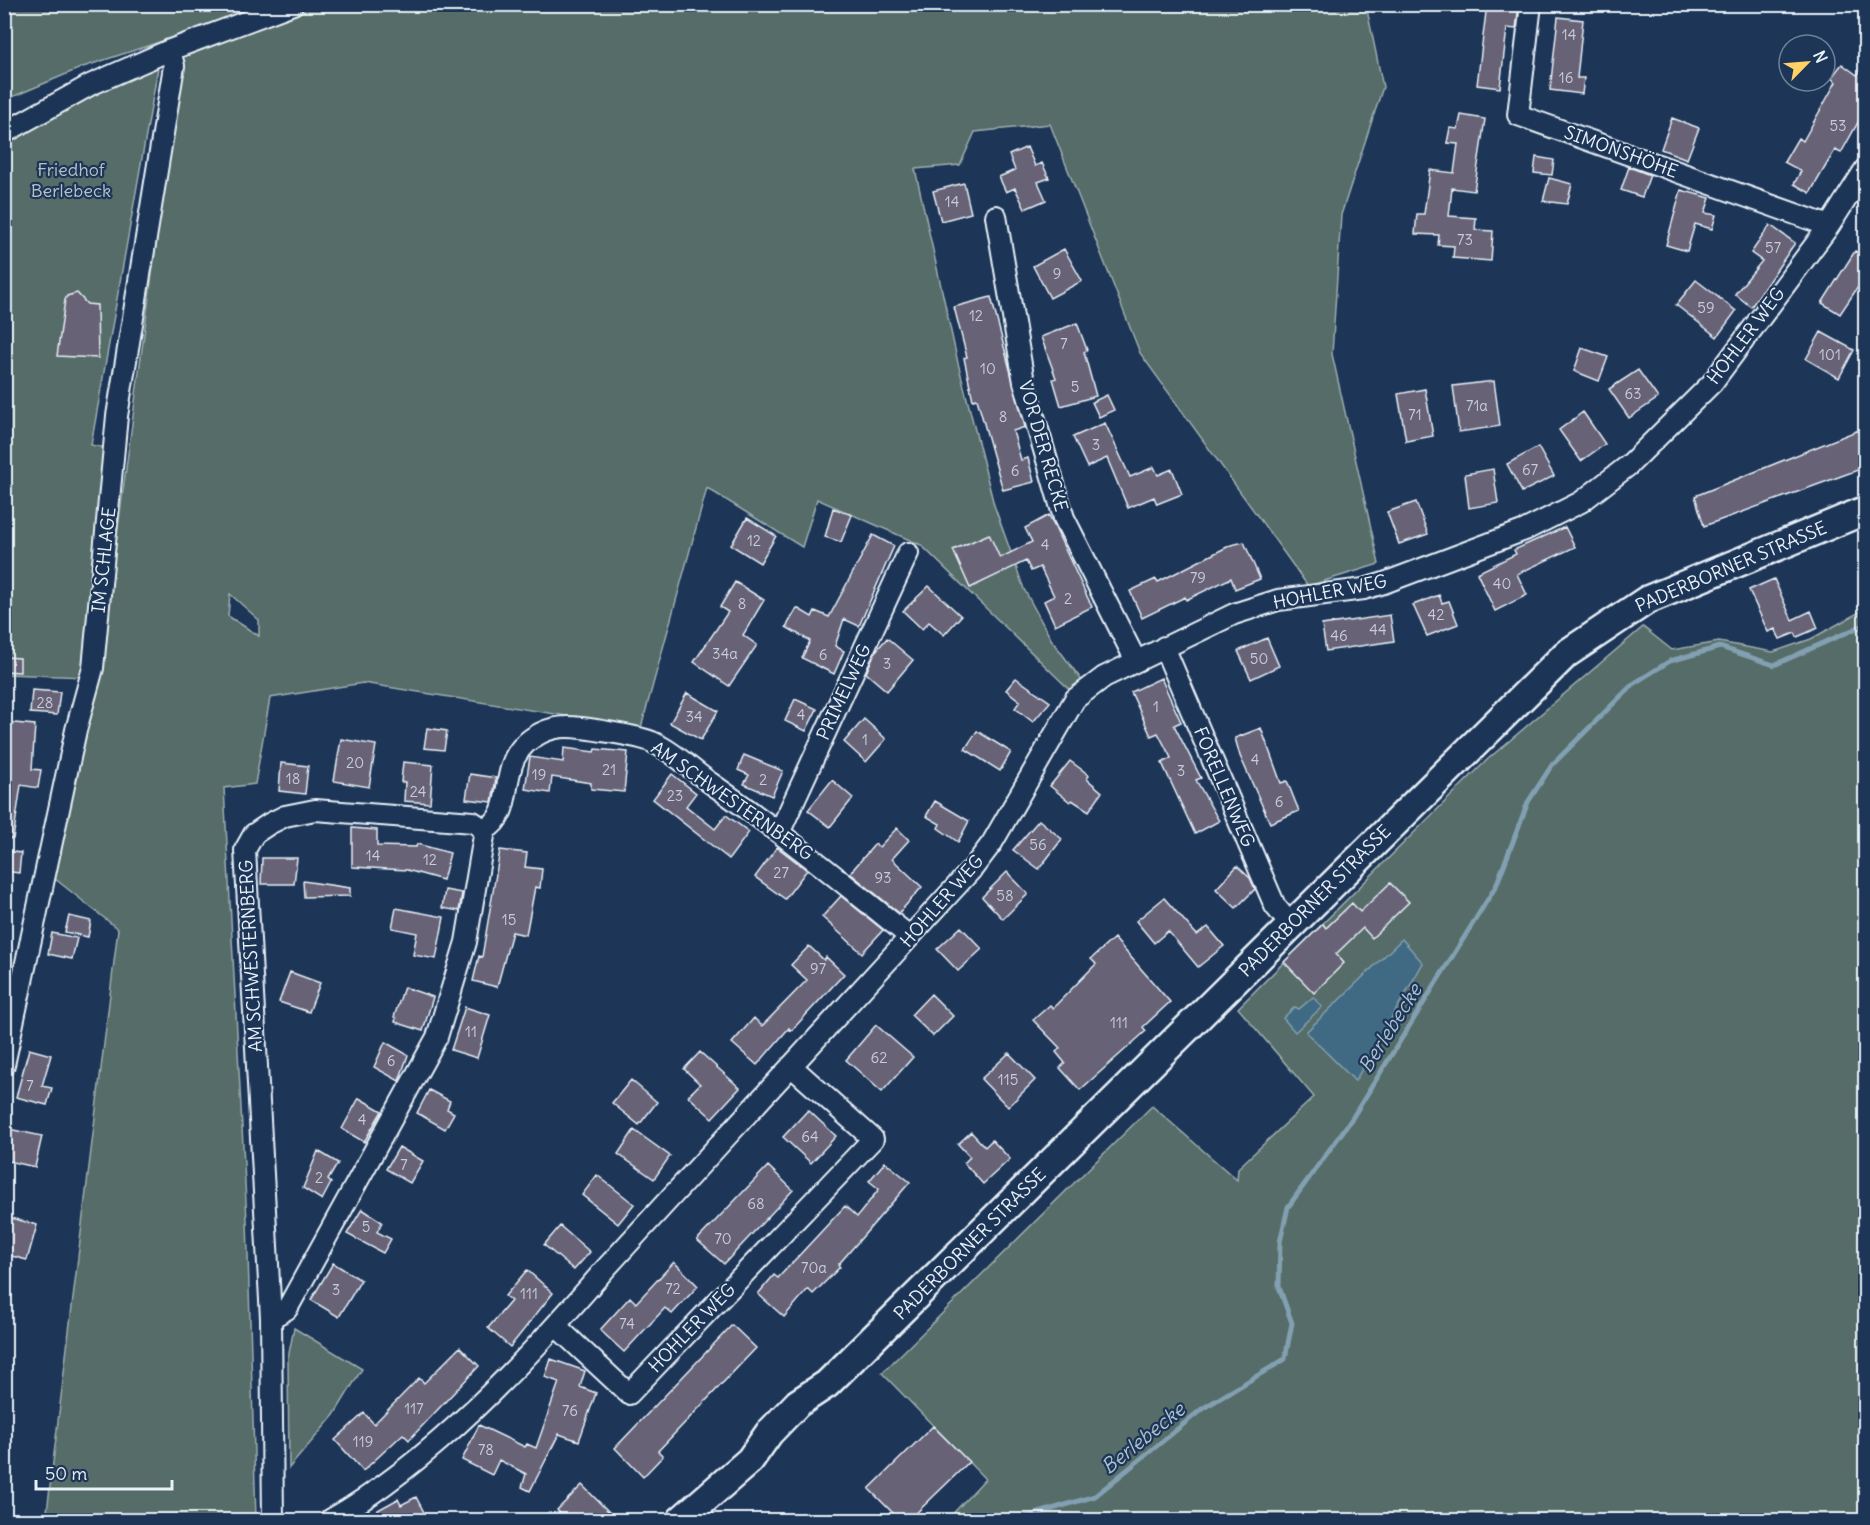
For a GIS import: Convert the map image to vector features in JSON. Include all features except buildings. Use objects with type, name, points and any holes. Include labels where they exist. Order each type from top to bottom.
[{"type":"main road","name":"PADERBORNER STRASSE","points":[[681,1521],[750,1460],[769,1433],[798,1403],[827,1384],[1290,924],[1566,654],[1647,600],[1866,510]]},
{"type":"street","points":[[4,133],[90,85],[170,50],[293,4]]},
{"type":"street","name":"SIMONSHÖHE","points":[[1531,4],[1518,115],[1829,226]]},
{"type":"street","name":"IM SCHLAGE","points":[[4,1065],[76,730],[93,668],[117,416],[174,66],[170,50]]},
{"type":"street","name":"HOHLER WEG","points":[[330,1521],[380,1490],[443,1437],[556,1326],[604,1269],[910,937],[992,843],[1075,699],[1104,677],[1234,614],[1278,600],[1364,589],[1384,583],[1525,530],[1581,502],[1629,465],[1712,383],[1829,226],[1866,168]]},
{"type":"street","name":"VOR DER RECKE","points":[[996,216],[1024,382],[1064,518],[1136,661]]},
{"type":"street","name":"PRIMELWEG","points":[[780,831],[908,553]]},
{"type":"street","name":"FORELLENWEG","points":[[1164,647],[1275,906],[1290,924]]},
{"type":"street","name":"AM SCHWESTERNBERG","points":[[271,1318],[287,1309],[437,1037],[466,942],[485,830],[495,824],[503,810],[508,772],[516,753],[525,743],[540,733],[568,727],[652,742],[780,831],[910,937]]},
{"type":"street","name":"AM SCHWESTERNBERG","points":[[273,1521],[271,1318],[245,850],[254,834],[269,824],[285,816],[315,810],[473,822],[485,830]]},
{"type":"street","name":"HOHLER WEG","points":[[556,1326],[629,1394],[873,1139],[791,1066]]},
{"type":"green space","points":[[4,5],[1366,5],[1383,87],[1341,215],[1332,354],[1379,564],[1308,586],[1140,353],[1050,124],[975,132],[960,165],[915,169],[958,363],[994,505],[1024,589],[1051,639],[1083,682],[1072,692],[921,545],[817,499],[802,547],[707,488],[641,728],[363,683],[270,698],[255,784],[224,788],[247,1221],[256,1520],[46,1520],[118,929],[54,878],[96,692],[182,51],[199,29],[83,67],[5,100]],"holes":[[[230,594],[259,620],[259,636],[228,616]]]},
{"type":"green space","name":"Friedhof Berlebeck","points":[[158,68],[91,445],[106,448],[86,677],[5,674],[5,144],[101,83]]},
{"type":"green space","points":[[1865,609],[1865,1520],[947,1520],[985,1479],[882,1373],[1152,1106],[1237,1180],[1238,1168],[1314,1097],[1238,1008],[1488,759],[1643,627],[1672,650],[1719,642],[1773,652],[1811,639]]},
{"type":"green space","points":[[294,1328],[362,1369],[334,1415],[289,1468],[288,1358]]},
{"type":"water","points":[[1402,939],[1423,963],[1355,1081],[1306,1032]]},
{"type":"water","points":[[1313,997],[1322,1007],[1295,1032],[1283,1018],[1295,1007],[1299,1009]]},
{"type":"waterway","name":"Berlebecke","points":[[1016,1520],[1095,1496],[1202,1409],[1285,1359],[1292,1323],[1279,1287],[1280,1242],[1288,1207],[1351,1120],[1496,886],[1528,802],[1552,765],[1633,684],[1670,661],[1720,647],[1774,665],[1866,624]]}]
